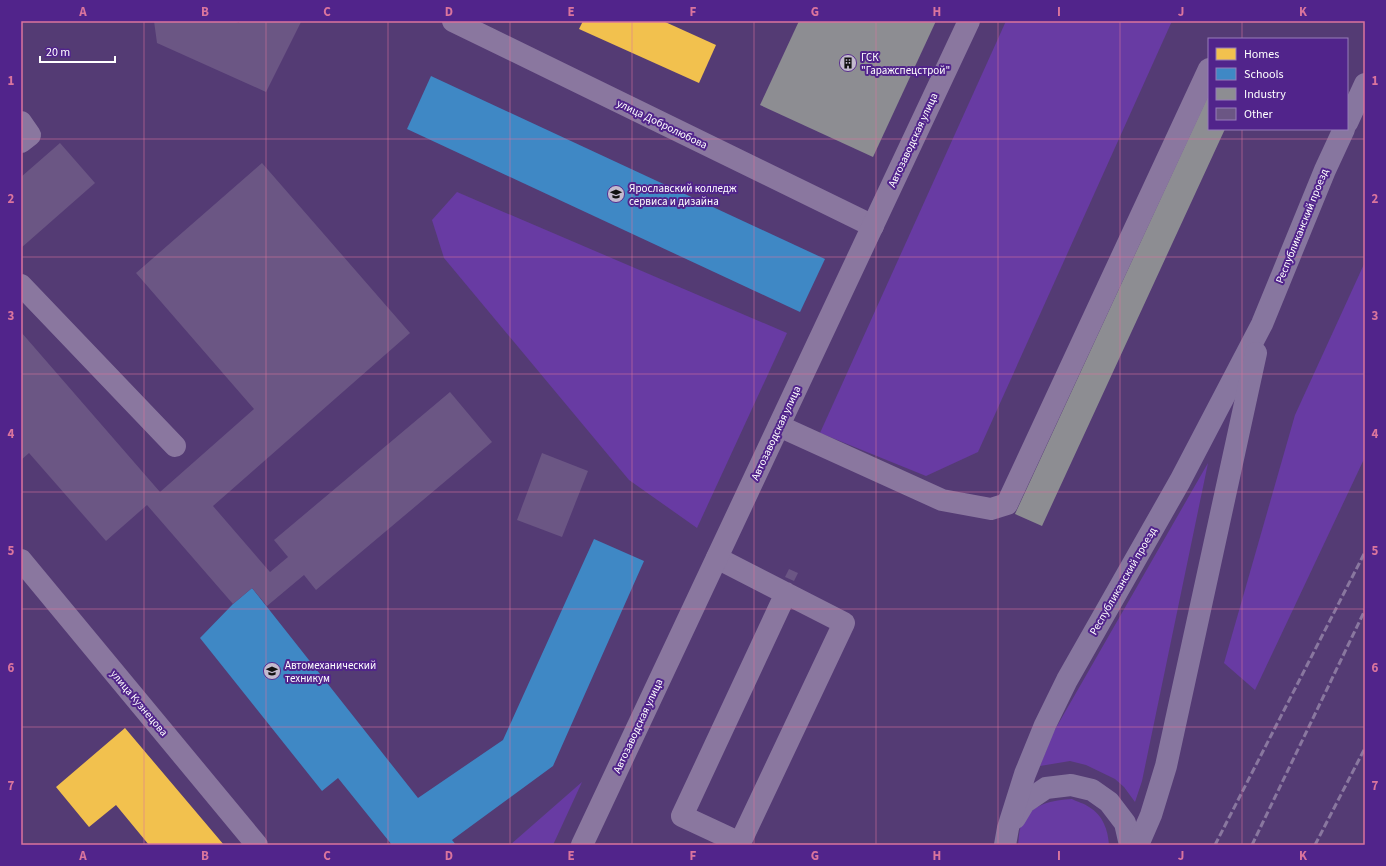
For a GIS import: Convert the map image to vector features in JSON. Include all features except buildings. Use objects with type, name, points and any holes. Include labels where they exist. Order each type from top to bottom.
[{"type":"main road","points":[[1348,121],[1365,84]]},
{"type":"main road","name":"Республиканский проезд","points":[[1006,837],[1025,774],[1045,725],[1064,687],[1180,481],[1262,324],[1325,170],[1344,130]]},
{"type":"main road","name":"Республиканский проезд","points":[[1138,845],[1151,815],[1166,766],[1262,324]]},
{"type":"main road","points":[[1006,837],[1024,803],[1046,788],[1071,785],[1092,790],[1109,802],[1125,823],[1130,845]]},
{"type":"street","name":"Автозаводская улица","points":[[582,845],[969,21]]},
{"type":"street","name":"улица Добролюбова","points":[[460,23],[873,226]]},
{"type":"street","points":[[779,426],[942,500],[991,509],[1008,504],[1208,71]]},
{"type":"street","points":[[21,122],[30,135],[21,142]]},
{"type":"street","points":[[21,285],[175,446]]},
{"type":"street","points":[[717,558],[844,622],[740,844],[682,816],[786,594]]},
{"type":"street","name":"улица Кузнецова","points":[[21,560],[257,845]]},
{"type":"shaded area","points":[[1006,21],[1172,21],[978,452],[926,476],[820,433]]},
{"type":"shaded area","points":[[457,192],[787,333],[697,528],[629,480],[444,258],[432,220]]},
{"type":"shaded area","points":[[1365,262],[1365,457],[1255,690],[1224,663],[1295,415]]},
{"type":"shaded area","points":[[1208,463],[1142,781],[1135,802],[1124,787],[1115,779],[1086,765],[1070,761],[1040,766],[1053,733]]},
{"type":"shaded area","points":[[582,782],[553,845],[510,845]]},
{"type":"shaded area","points":[[1072,799],[1094,810],[1098,814],[1106,828],[1109,845],[1018,845],[1021,825],[1031,811],[1043,804],[1057,800]]},
{"type":"railway","points":[[1215,845],[1365,552]]},
{"type":"railway","points":[[1252,845],[1365,610]]},
{"type":"railway","points":[[1315,845],[1365,748]]},
{"type":"place","name":"ГСК \"Гаражспецстрой\"","points":[[848,63]]},
{"type":"place","name":"Ярославский колледж сервиса и дизайна","points":[[616,194]]},
{"type":"place","name":"Автомеханический техникум","points":[[272,671]]}]
